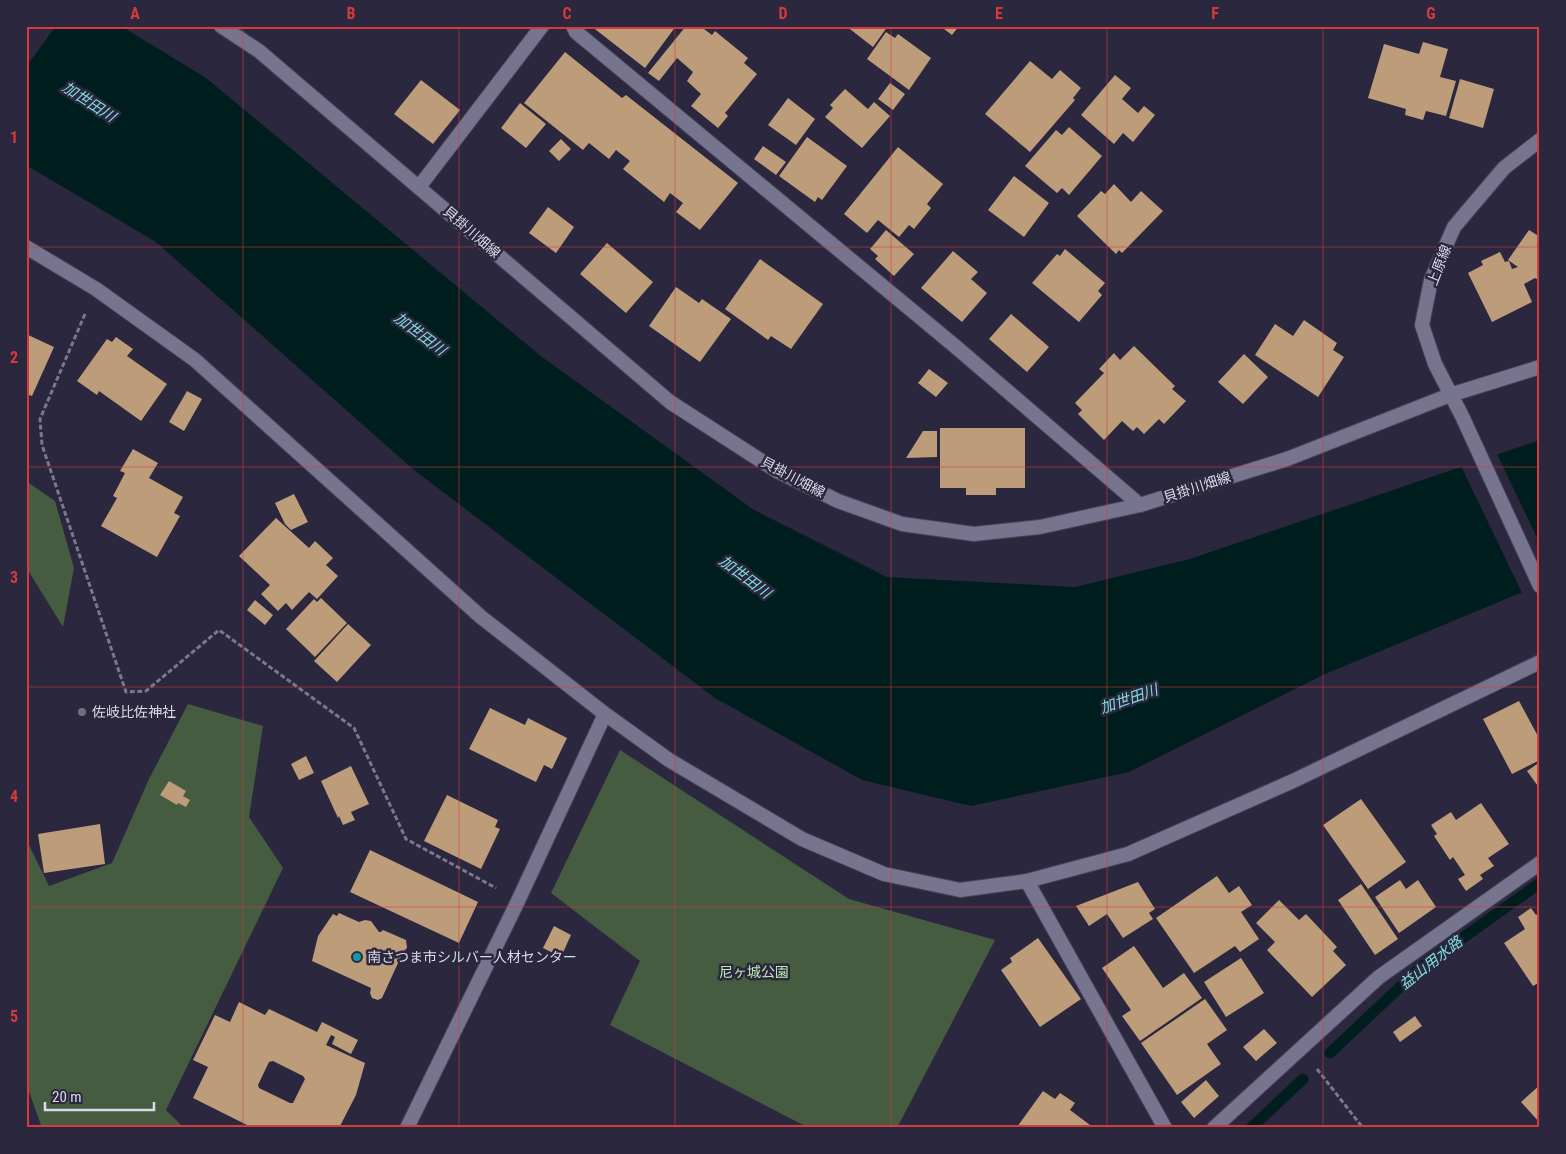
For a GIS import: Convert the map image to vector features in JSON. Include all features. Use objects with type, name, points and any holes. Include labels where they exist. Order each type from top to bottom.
[{"type":"street","name":"貝掛川畑線","points":[[222,26],[259,51],[670,402],[777,471],[838,501],[902,524],[974,534],[1040,527],[1140,506],[1287,459],[1450,395],[1540,367]]},
{"type":"street","points":[[419,187],[542,26]]},
{"type":"street","points":[[573,26],[576,32],[956,347],[1140,506]]},
{"type":"street","name":"上原線","points":[[1540,140],[1504,168],[1454,227],[1431,280],[1422,325],[1435,364],[1462,416],[1540,586]]},
{"type":"street","points":[[26,247],[96,289],[195,360],[481,617],[605,714],[669,760],[802,838],[884,874],[960,890],[1027,881],[1128,854],[1293,781],[1540,662]]},
{"type":"street","points":[[407,1128],[518,901],[605,714]]},
{"type":"street","points":[[1214,1128],[1379,977],[1540,863]]},
{"type":"street","points":[[1027,881],[1165,1128]]},
{"type":"path","points":[[96,289],[40,419],[42,445],[126,692],[146,690],[219,630],[354,728],[406,839],[518,901]]},
{"type":"path","points":[[1301,1048],[1363,1128]]},
{"type":"green space","points":[[26,481],[55,501],[74,568],[63,627],[26,567]]},
{"type":"green space","points":[[188,704],[263,726],[249,817],[283,868],[166,1110],[184,1128],[42,1128],[26,1083],[26,839],[49,886],[112,863],[149,779]]},
{"type":"green space","name":"尼ヶ城公園","points":[[620,750],[849,899],[995,940],[897,1128],[809,1128],[610,1025],[640,961],[551,893]]},
{"type":"water","name":"加世田川","points":[[26,26],[121,26],[206,78],[542,357],[754,510],[887,577],[1075,587],[1190,559],[1540,440],[1540,585],[1325,674],[1129,772],[971,806],[862,780],[715,698],[414,470],[156,242],[26,165]]},
{"type":"pier","points":[[26,26],[56,26],[26,67]]},
{"type":"pier","points":[[1496,452],[1540,544],[1540,588],[1523,595],[1460,464]]},
{"type":"building","points":[[591,26],[676,26],[645,68]]},
{"type":"building","points":[[686,26],[700,26],[712,35],[715,31],[748,58],[744,63],[757,74],[725,113],[728,116],[718,128],[691,106],[701,94],[687,81],[693,72],[677,58],[659,81],[648,73]]},
{"type":"building","points":[[846,26],[888,26],[873,47]]},
{"type":"building","points":[[940,26],[959,26],[952,35]]},
{"type":"building","points":[[886,32],[895,38],[898,34],[931,58],[909,90],[867,59]]},
{"type":"building","points":[[1423,42],[1448,49],[1440,77],[1456,81],[1446,116],[1426,111],[1423,120],[1405,115],[1406,109],[1368,98],[1384,44],[1419,54]]},
{"type":"building","points":[[565,52],[622,98],[626,95],[738,183],[700,230],[676,212],[683,203],[670,193],[664,202],[623,169],[630,161],[616,150],[609,159],[589,143],[583,150],[524,103]]},
{"type":"building","points":[[1030,61],[1052,79],[1060,70],[1081,88],[1073,98],[1075,100],[1030,152],[985,114]]},
{"type":"building","points":[[1115,75],[1131,88],[1122,99],[1138,113],[1144,106],[1155,115],[1133,142],[1123,133],[1114,144],[1081,115]]},
{"type":"building","points":[[1460,79],[1494,89],[1483,128],[1449,118]]},
{"type":"building","points":[[421,80],[460,110],[433,144],[394,114]]},
{"type":"building","points":[[890,83],[905,94],[893,110],[878,99]]},
{"type":"building","points":[[845,89],[868,109],[874,102],[890,116],[862,148],[825,117],[833,108],[830,105]]},
{"type":"building","points":[[788,98],[815,119],[796,145],[768,125]]},
{"type":"building","points":[[520,103],[546,124],[526,148],[501,128]]},
{"type":"building","points":[[1069,127],[1102,156],[1069,195],[1062,188],[1057,193],[1025,166],[1056,130],[1062,135]]},
{"type":"building","points":[[807,137],[847,166],[822,200],[818,197],[815,202],[779,176]]},
{"type":"building","points":[[561,139],[571,149],[559,161],[549,151]]},
{"type":"building","points":[[763,146],[786,162],[776,175],[754,159]]},
{"type":"building","points":[[898,147],[943,184],[927,204],[931,208],[914,229],[909,225],[899,237],[878,220],[867,233],[844,214]]},
{"type":"building","points":[[1014,176],[1049,203],[1024,237],[988,210]]},
{"type":"building","points":[[1114,184],[1131,202],[1141,191],[1163,211],[1122,253],[1119,250],[1116,254],[1077,216],[1101,191],[1105,194]]},
{"type":"building","points":[[548,207],[574,227],[556,253],[529,233]]},
{"type":"building","points":[[886,230],[914,254],[894,276],[875,259],[878,256],[870,249]]},
{"type":"building","points":[[1529,230],[1540,237],[1540,281],[1535,278],[1524,284],[1532,302],[1492,322],[1468,273],[1483,265],[1481,261],[1500,252],[1505,262],[1509,261],[1512,269],[1518,267],[1508,260]]},
{"type":"building","points":[[607,243],[653,282],[626,313],[580,274]]},
{"type":"building","points":[[1065,249],[1105,283],[1098,291],[1102,295],[1079,322],[1032,283],[1057,254],[1060,256]]},
{"type":"building","points":[[953,251],[978,272],[971,279],[987,293],[962,322],[921,288]]},
{"type":"building","points":[[760,259],[823,304],[791,349],[771,336],[768,340],[725,309]]},
{"type":"building","points":[[676,287],[699,303],[702,299],[731,319],[700,362],[649,326]]},
{"type":"building","points":[[1011,314],[1049,347],[1027,372],[989,339]]},
{"type":"building","points":[[1304,320],[1337,343],[1333,350],[1344,357],[1318,397],[1255,355],[1275,324],[1293,336]]},
{"type":"building","points":[[26,334],[54,347],[32,396],[26,394]]},
{"type":"building","points":[[116,337],[133,349],[127,356],[167,384],[141,421],[99,391],[97,395],[77,381],[107,339],[112,342]]},
{"type":"building","points":[[1134,346],[1175,386],[1172,389],[1186,401],[1164,424],[1159,419],[1144,434],[1137,427],[1133,431],[1122,421],[1104,440],[1078,414],[1082,410],[1075,403],[1104,373],[1099,369],[1114,353],[1120,360]]},
{"type":"building","points":[[1244,354],[1268,377],[1243,404],[1218,382]]},
{"type":"building","points":[[929,369],[948,383],[936,397],[918,383]]},
{"type":"building","points":[[187,391],[202,399],[184,431],[169,422]]},
{"type":"building","points":[[940,428],[1025,428],[1025,488],[996,488],[996,495],[966,495],[966,488],[940,488]]},
{"type":"building","points":[[923,431],[937,431],[937,457],[906,458]]},
{"type":"building","points":[[133,449],[158,463],[149,478],[183,497],[174,513],[180,516],[157,557],[101,526],[117,498],[113,496],[125,473],[120,471]]},
{"type":"building","points":[[294,494],[308,522],[291,530],[285,524],[275,503]]},
{"type":"building","points":[[276,518],[309,548],[315,541],[333,558],[326,565],[338,576],[317,599],[309,592],[292,610],[286,603],[278,611],[261,594],[270,585],[239,556]]},
{"type":"building","points":[[321,598],[347,623],[315,657],[286,629],[314,599],[317,602]]},
{"type":"building","points":[[255,600],[273,615],[265,625],[247,610]]},
{"type":"building","points":[[348,624],[371,645],[337,682],[314,661]]},
{"type":"building","points":[[1519,701],[1540,740],[1540,760],[1512,774],[1483,719]]},
{"type":"building","points":[[490,708],[525,725],[528,718],[567,738],[552,769],[544,765],[536,782],[469,749]]},
{"type":"building","points":[[306,756],[314,773],[299,780],[291,764]]},
{"type":"building","points":[[1540,762],[1540,789],[1527,771]]},
{"type":"building","points":[[351,766],[369,804],[351,812],[355,820],[343,825],[321,781]]},
{"type":"building","points":[[169,781],[186,791],[183,796],[190,800],[186,807],[178,803],[177,805],[160,795]]},
{"type":"building","points":[[447,795],[498,820],[495,827],[500,829],[481,869],[424,841]]},
{"type":"building","points":[[1361,799],[1406,862],[1368,889],[1323,825]]},
{"type":"building","points":[[1481,803],[1509,844],[1488,858],[1494,866],[1480,875],[1483,879],[1466,891],[1458,879],[1465,875],[1453,857],[1450,860],[1434,836],[1437,834],[1431,825],[1451,812],[1456,820]]},
{"type":"building","points":[[100,824],[105,864],[44,873],[38,834]]},
{"type":"building","points":[[370,850],[478,902],[459,943],[350,892]]},
{"type":"building","points":[[1217,876],[1229,893],[1239,886],[1252,905],[1241,912],[1259,939],[1240,952],[1235,946],[1194,973],[1156,918]]},
{"type":"building","points":[[1400,880],[1406,889],[1418,880],[1436,907],[1399,933],[1375,897]]},
{"type":"building","points":[[1138,882],[1155,909],[1149,913],[1153,919],[1123,938],[1107,914],[1089,926],[1076,906]]},
{"type":"building","points":[[1361,884],[1398,939],[1375,955],[1338,900]]},
{"type":"building","points":[[1279,900],[1299,920],[1306,914],[1337,947],[1333,951],[1346,965],[1312,997],[1267,950],[1275,942],[1256,923]]},
{"type":"building","points":[[1531,908],[1536,915],[1540,913],[1540,982],[1533,986],[1504,943],[1525,929],[1518,917]]},
{"type":"building","name":"南さつま市シルバー人材センター","points":[[339,913],[359,922],[371,921],[379,932],[383,930],[406,940],[407,948],[403,952],[382,998],[378,1000],[372,998],[371,988],[312,961],[318,936],[333,914],[337,916]]},
{"type":"building","points":[[554,926],[571,935],[561,957],[543,948]]},
{"type":"building","points":[[1038,938],[1081,999],[1040,1027],[1001,970],[1012,962],[1010,958]]},
{"type":"building","points":[[1134,946],[1163,988],[1184,973],[1202,998],[1140,1041],[1122,1016],[1131,1010],[1102,968]]},
{"type":"building","points":[[1241,958],[1264,993],[1226,1017],[1204,982]]},
{"type":"building","points":[[1205,999],[1227,1030],[1207,1044],[1221,1064],[1177,1095],[1141,1043]]},
{"type":"building","points":[[239,1002],[265,1015],[269,1009],[317,1032],[322,1022],[358,1040],[351,1054],[332,1044],[335,1037],[331,1035],[326,1045],[365,1063],[356,1095],[339,1128],[253,1128],[193,1098],[208,1067],[193,1060],[215,1015],[230,1022]],"holes":[[[273,1061],[303,1076],[305,1079],[293,1103],[259,1088],[258,1085],[269,1062]]]},
{"type":"building","points":[[1415,1016],[1422,1026],[1400,1042],[1393,1032]]},
{"type":"building","points":[[1264,1029],[1277,1043],[1256,1061],[1243,1047]]},
{"type":"building","points":[[1206,1080],[1219,1096],[1194,1118],[1181,1102]]},
{"type":"building","points":[[1540,1085],[1540,1123],[1521,1102]]},
{"type":"building","points":[[1043,1091],[1055,1099],[1060,1093],[1075,1103],[1070,1110],[1094,1128],[1017,1127]]},
{"type":"waterway","name":"益山用水路","points":[[1330,1053],[1419,969],[1540,883]]},
{"type":"waterway","name":"益山用水路","points":[[1251,1128],[1303,1079]]},
{"type":"place","name":"佐岐比佐神社","points":[[82,712]]},
{"type":"place","name":"南さつま市シルバー人材センター","points":[[357,957]]}]
